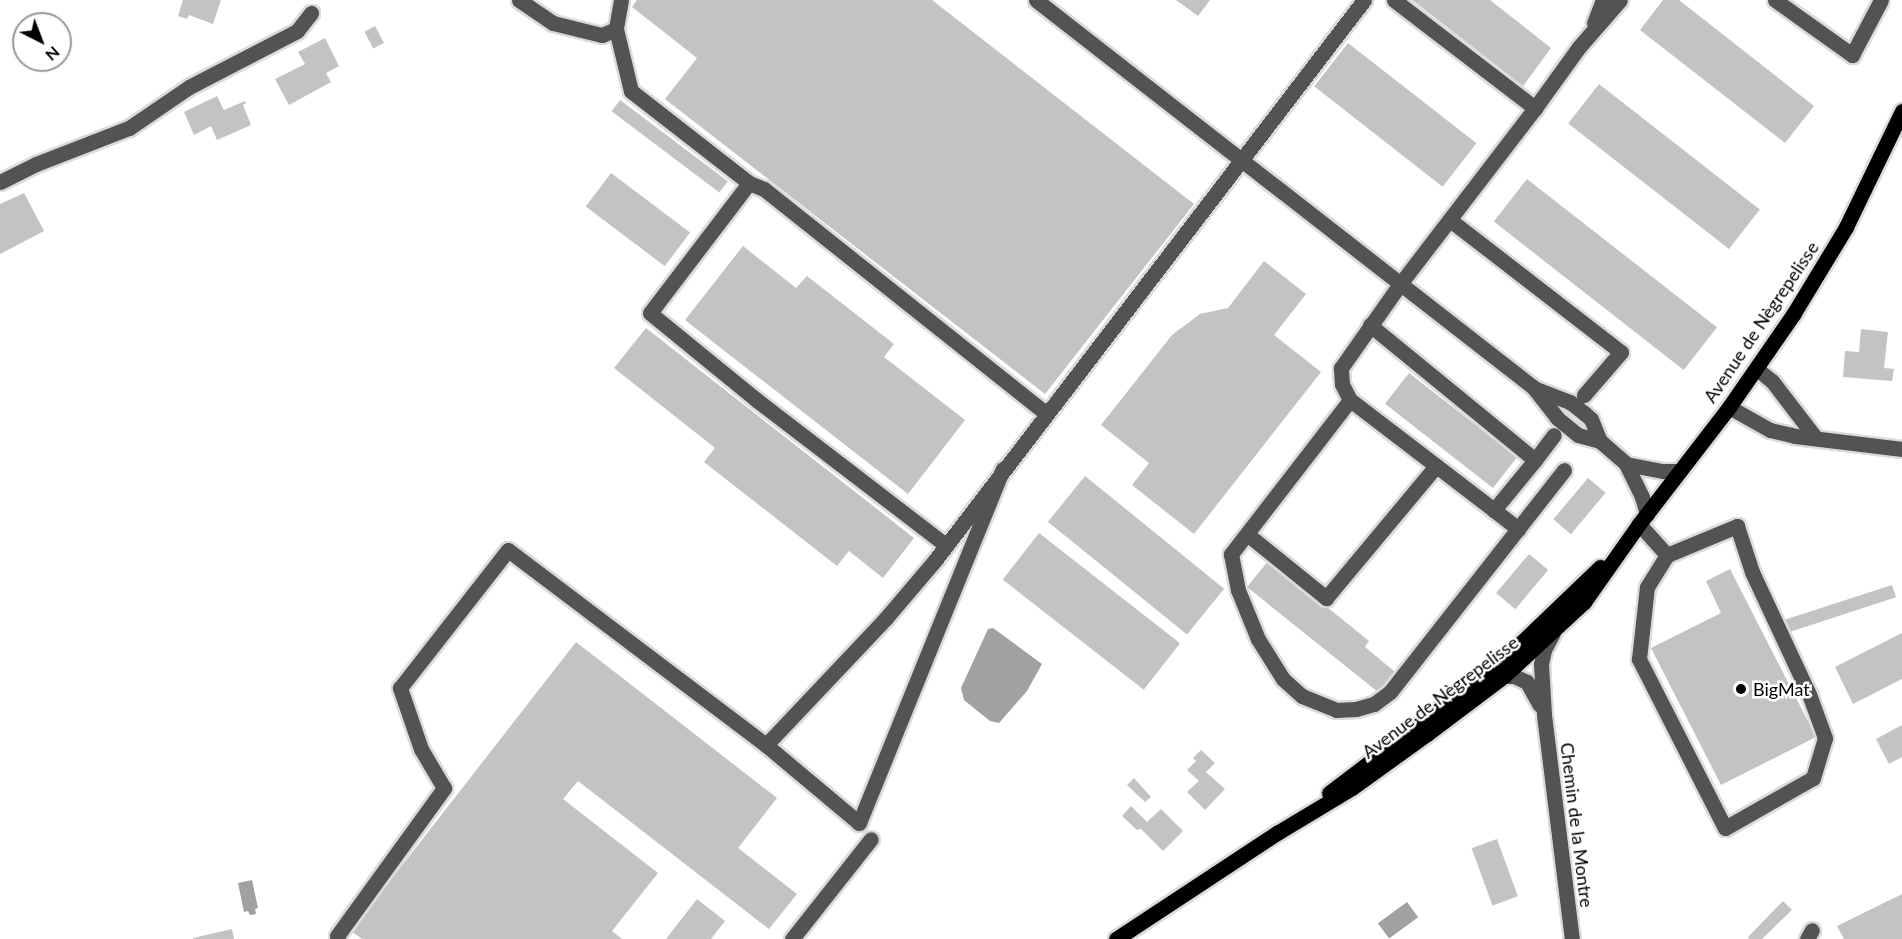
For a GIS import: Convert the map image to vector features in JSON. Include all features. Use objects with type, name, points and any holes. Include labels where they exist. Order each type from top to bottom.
[{"type":"main road","name":"Avenue de Nègrepelisse","points":[[1116,939],[1277,833],[1352,788],[1504,676],[1584,602],[1628,539],[1757,369],[1846,227],[1902,111]]},
{"type":"main road","name":"Avenue de Nègrepelisse","points":[[1277,833],[1502,661],[1628,539]]},
{"type":"street","points":[[519,0],[553,22],[602,35],[616,29]]},
{"type":"street","points":[[621,0],[616,29],[631,91],[749,183],[773,196],[1046,413]]},
{"type":"street","points":[[1036,0],[1533,387],[1570,402],[1591,419],[1600,441],[1626,464],[1642,497],[1643,519],[1667,555]]},
{"type":"street","points":[[766,745],[886,618],[946,545],[1364,0]]},
{"type":"street","points":[[1394,0],[1535,108]]},
{"type":"street","points":[[1518,529],[1350,400],[1342,384],[1341,368],[1400,284],[1535,108],[1593,25],[1603,0]]},
{"type":"street","points":[[1581,43],[1620,0]]},
{"type":"street","points":[[1775,0],[1852,55],[1881,0]]},
{"type":"street","points":[[0,182],[36,164],[129,128],[189,87],[297,31],[311,13]]},
{"type":"street","points":[[749,183],[650,313],[758,401],[946,545]]},
{"type":"street","points":[[1450,220],[1621,352],[1584,395]]},
{"type":"street","points":[[1370,325],[1534,460]]},
{"type":"street","points":[[1757,369],[1772,381],[1815,437]]},
{"type":"street","points":[[1350,400],[1231,554],[1238,590],[1258,639],[1283,679],[1302,696],[1336,710],[1356,710],[1374,704],[1390,692],[1564,470]]},
{"type":"street","points":[[1729,407],[1770,430],[1795,436],[1902,449]]},
{"type":"street","points":[[1494,510],[1554,435]]},
{"type":"street","points":[[1626,464],[1663,471],[1680,471]]},
{"type":"street","points":[[1247,534],[1326,598],[1437,465]]},
{"type":"street","points":[[338,939],[337,936],[444,788],[421,749],[400,688],[508,550],[766,745],[859,823],[1003,469]]},
{"type":"street","points":[[1737,526],[1752,572],[1809,694],[1825,738],[1813,778],[1725,828],[1639,659],[1647,587],[1667,555],[1737,526]]},
{"type":"street","name":"Chemin de la Montre","points":[[1555,630],[1544,650],[1541,664],[1544,715],[1572,939]]},
{"type":"street","name":"Chemin de la Montre","points":[[1504,676],[1514,676],[1527,682],[1535,693],[1544,715]]},
{"type":"street","points":[[792,939],[871,839]]},
{"type":"shaded area","points":[[993,628],[1042,664],[1027,691],[999,723],[990,721],[964,700],[961,688],[988,629]]},
{"type":"shaded area","points":[[252,880],[258,908],[255,909],[256,914],[250,915],[248,911],[244,912],[238,883]]},
{"type":"shaded area","points":[[1407,902],[1418,917],[1389,939],[1378,923]]},
{"type":"building","points":[[183,0],[221,0],[213,24],[189,15],[187,19],[178,16]]},
{"type":"building","points":[[637,0],[932,0],[1194,204],[1045,394],[665,99],[697,58],[632,7]]},
{"type":"building","points":[[1176,0],[1210,0],[1198,16]]},
{"type":"building","points":[[1412,0],[1490,0],[1551,48],[1523,86]]},
{"type":"building","points":[[1663,0],[1679,0],[1814,106],[1785,143],[1640,30]]},
{"type":"building","points":[[375,26],[384,43],[373,48],[364,32]]},
{"type":"building","points":[[325,38],[339,66],[326,73],[331,82],[289,105],[275,79],[305,64],[298,52]]},
{"type":"building","points":[[1348,43],[1476,143],[1443,187],[1314,86]]},
{"type":"building","points":[[1599,84],[1760,210],[1729,249],[1568,123]]},
{"type":"building","points":[[217,96],[224,110],[245,101],[243,105],[251,125],[217,140],[211,126],[194,135],[184,112]]},
{"type":"building","points":[[620,100],[728,181],[719,192],[612,111]]},
{"type":"building","points":[[611,173],[690,233],[665,266],[586,207]]},
{"type":"building","points":[[1527,179],[1717,327],[1684,370],[1494,222]]},
{"type":"building","points":[[24,193],[44,231],[0,254],[0,204]]},
{"type":"building","points":[[743,246],[796,288],[807,276],[894,344],[884,357],[965,420],[908,494],[685,320]]},
{"type":"building","points":[[1264,261],[1306,294],[1274,335],[1321,372],[1194,534],[1132,485],[1149,463],[1101,425],[1172,335],[1200,314],[1228,308]]},
{"type":"building","points":[[646,328],[914,538],[883,578],[849,551],[837,566],[704,462],[715,448],[614,368]]},
{"type":"building","points":[[1861,329],[1888,332],[1884,368],[1894,369],[1892,381],[1843,377],[1845,351],[1859,352]]},
{"type":"building","points":[[1409,373],[1517,457],[1493,488],[1385,404]]},
{"type":"building","points":[[1580,419],[1586,425],[1582,429],[1576,424]]},
{"type":"building","points":[[1085,476],[1224,589],[1187,634],[1048,522]]},
{"type":"building","points":[[1588,478],[1606,493],[1571,534],[1553,519]]},
{"type":"building","points":[[1039,533],[1180,643],[1144,690],[1003,579]]},
{"type":"building","points":[[1529,554],[1548,570],[1515,609],[1496,593]]},
{"type":"building","points":[[1269,560],[1369,641],[1365,647],[1395,672],[1378,692],[1247,587]]},
{"type":"building","name":"BigMat","points":[[1730,569],[1816,737],[1721,785],[1651,648],[1721,613],[1706,581]]},
{"type":"building","points":[[1892,585],[1896,597],[1786,633],[1782,621]]},
{"type":"building","points":[[1902,633],[1902,679],[1853,704],[1835,667]]},
{"type":"building","points":[[576,642],[777,798],[738,848],[797,894],[769,929],[578,781],[563,799],[658,873],[612,931],[622,939],[362,939],[351,931]]},
{"type":"building","points":[[1902,725],[1902,757],[1889,764],[1876,739]]},
{"type":"building","points":[[1201,750],[1215,763],[1206,772],[1225,789],[1205,810],[1187,792],[1199,781],[1187,770],[1196,761],[1193,758]]},
{"type":"building","points":[[1134,778],[1151,797],[1145,802],[1127,785]]},
{"type":"building","points":[[1131,806],[1147,822],[1161,809],[1183,831],[1163,851],[1141,829],[1137,830],[1122,816]]},
{"type":"building","points":[[1497,839],[1518,896],[1492,906],[1472,848]]},
{"type":"building","points":[[1902,894],[1902,939],[1844,939],[1837,926]]},
{"type":"building","points":[[697,899],[725,921],[711,939],[666,939]]},
{"type":"building","points":[[1783,901],[1792,910],[1762,939],[1749,939],[1748,937]]},
{"type":"building","points":[[232,929],[234,939],[193,939],[193,938]]},
{"type":"place","name":"BigMat","points":[[1741,689]]}]
